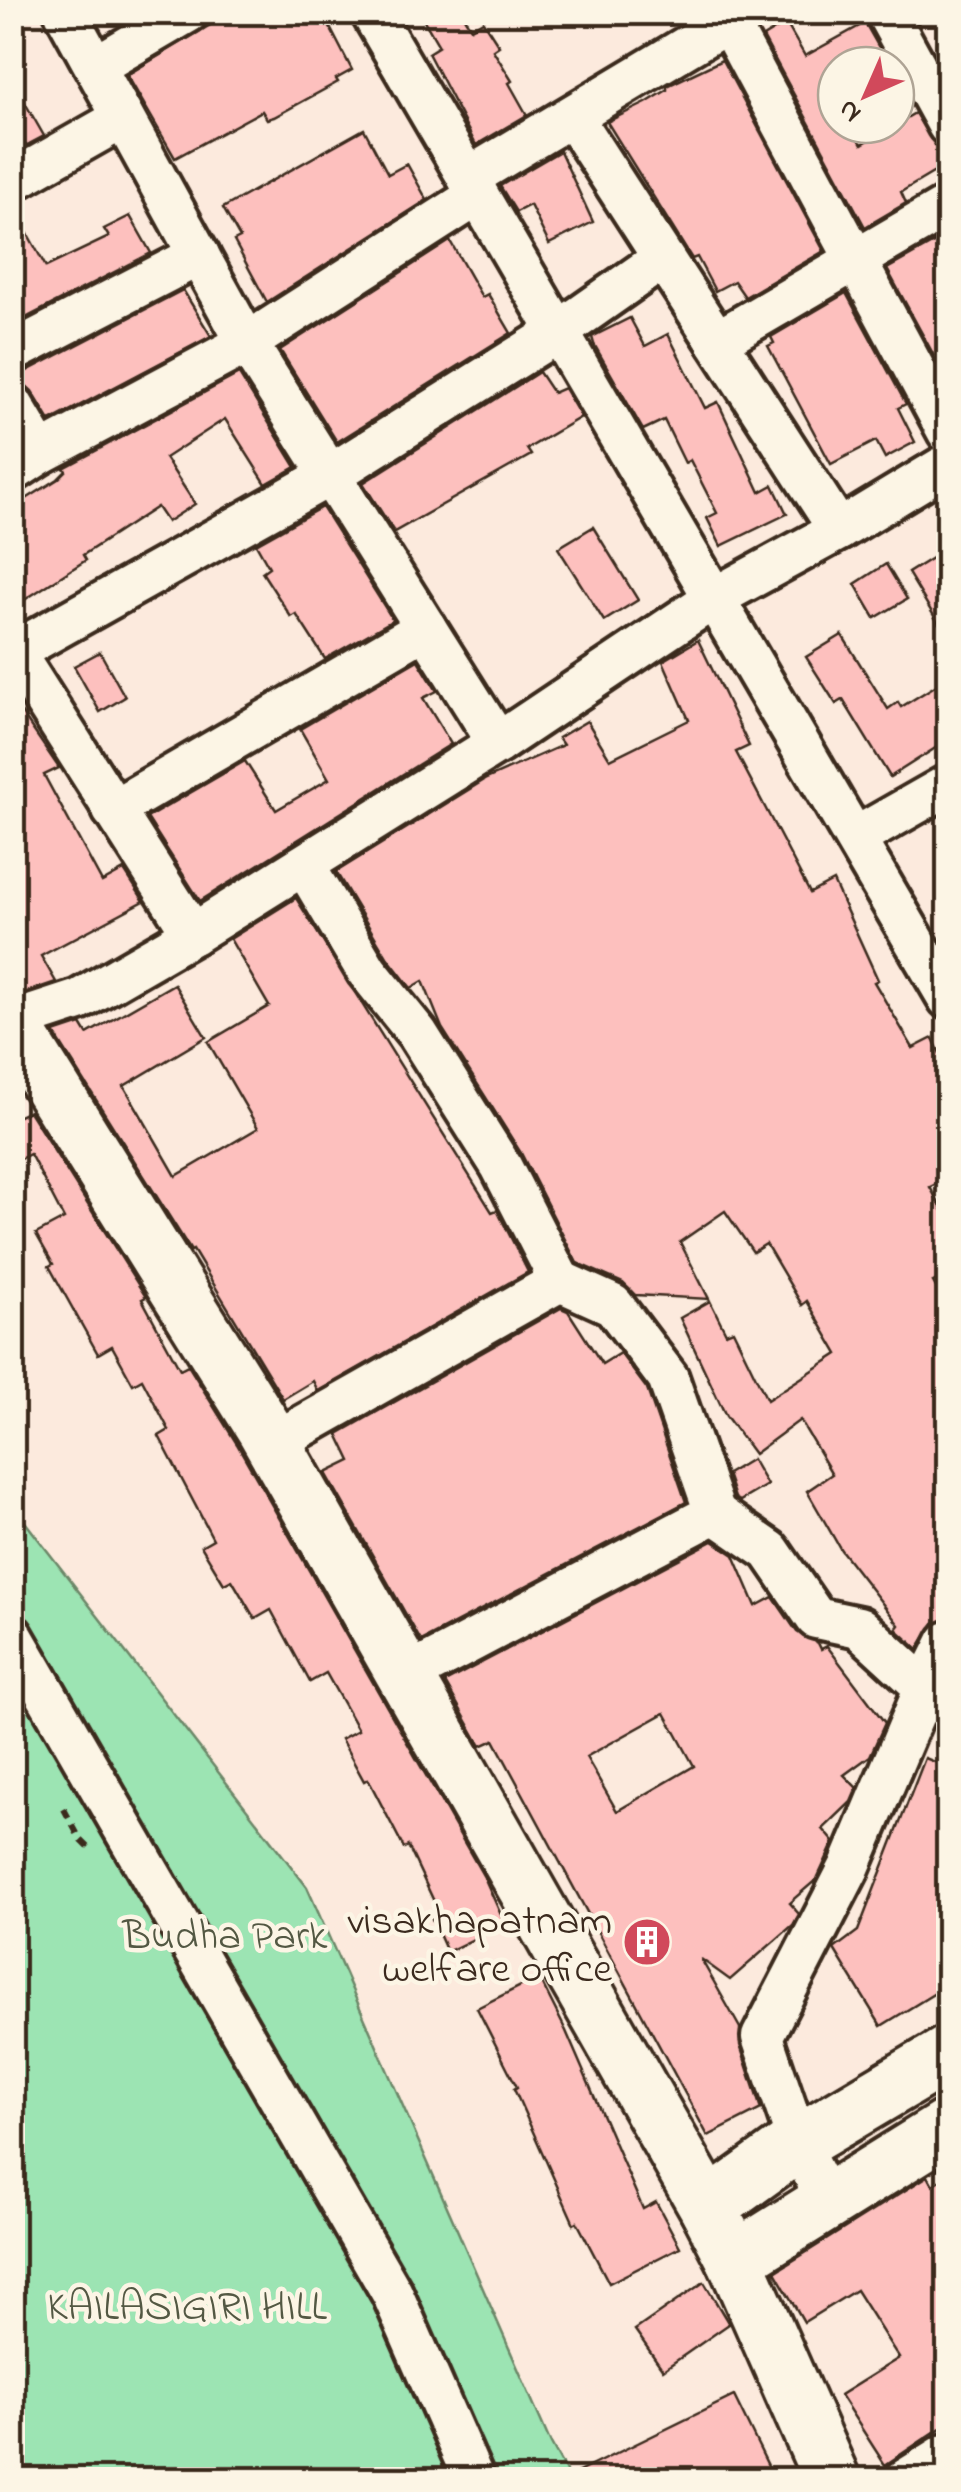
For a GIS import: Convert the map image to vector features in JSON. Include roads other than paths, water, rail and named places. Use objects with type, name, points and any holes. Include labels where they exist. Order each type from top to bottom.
[{"type":"street","points":[[66,12],[247,343],[498,743]]},
{"type":"street","points":[[96,66],[188,12]]},
{"type":"street","points":[[371,12],[948,998]]},
{"type":"street","points":[[886,12],[948,125]]},
{"type":"street","points":[[12,404],[26,462],[247,343],[572,117],[736,17],[856,259],[948,432]]},
{"type":"street","points":[[572,117],[839,530]]},
{"type":"street","points":[[12,181],[123,118]]},
{"type":"street","points":[[717,341],[948,206]]},
{"type":"street","points":[[12,352],[199,256]]},
{"type":"street","points":[[193,934],[13,651],[330,476],[558,332],[662,258]]},
{"type":"street","points":[[832,2480],[708,2208],[272,1443],[12,1023],[79,1000],[193,934],[498,743],[714,598],[839,530],[948,464]]},
{"type":"street","points":[[113,810],[426,628]]},
{"type":"street","points":[[855,838],[948,785]]},
{"type":"street","points":[[304,866],[367,971],[417,1034],[501,1166],[560,1280],[613,1305],[668,1378],[715,1513],[770,1551],[816,1618],[860,1626],[937,1699]]},
{"type":"street","points":[[272,1443],[560,1280]]},
{"type":"street","points":[[406,1676],[715,1513]]},
{"type":"street","points":[[12,1635],[392,2294],[474,2480]]},
{"type":"street","points":[[828,2203],[798,2143],[762,2038],[937,1699],[948,1642]]},
{"type":"street","points":[[708,2208],[798,2143],[948,2054]]},
{"type":"street","points":[[735,2260],[948,2128]]},
{"type":"street","points":[[905,2480],[948,2453]]},
{"type":"place","name":"visakhapatnam welfare office","points":[[647,1942]]},
{"type":"park label","name":"Budha Park","points":[[225,1933]]},
{"type":"park label","name":"KAILASIGIRI HILL","points":[[187,2304]]}]
